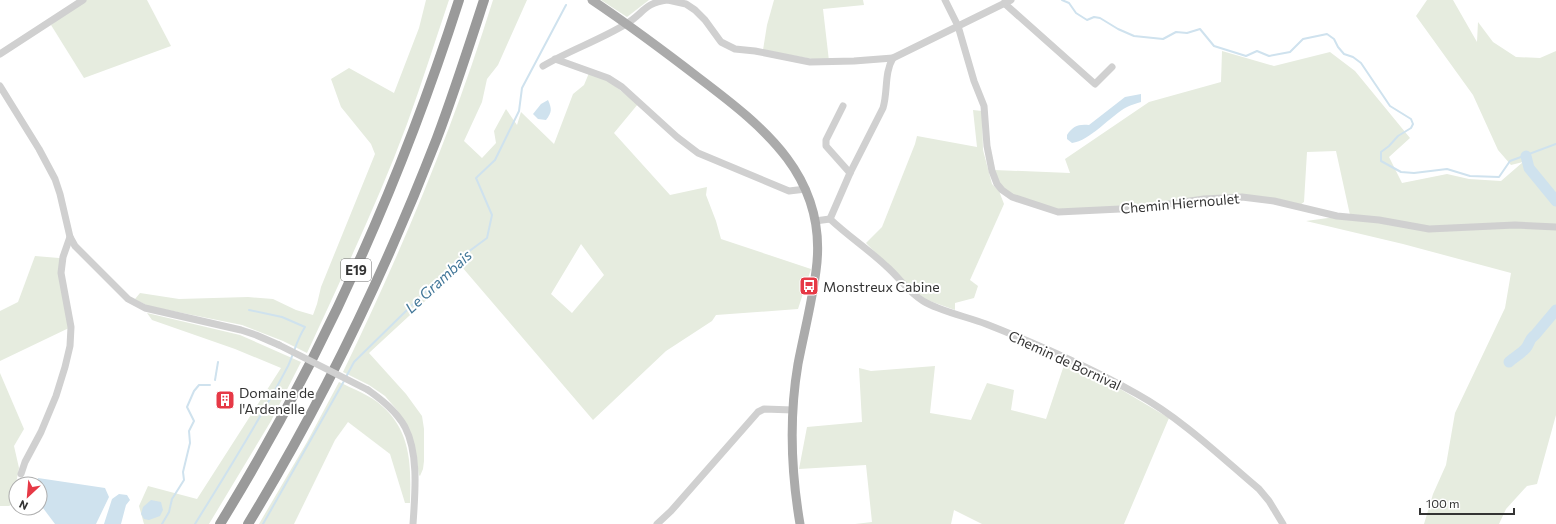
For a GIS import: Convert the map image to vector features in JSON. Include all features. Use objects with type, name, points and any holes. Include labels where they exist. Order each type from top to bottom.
[{"type":"highway","name":"E19","points":[[220,524],[279,423],[351,282],[416,127],[459,0]]},
{"type":"highway","name":"E19","points":[[248,524],[300,435],[340,359],[372,292],[406,215],[437,137],[484,0]]},
{"type":"main road","points":[[592,0],[726,98],[764,130],[789,159],[806,189],[815,221],[818,249],[816,271],[798,365],[794,410],[793,474],[800,524]]},
{"type":"street","points":[[0,54],[83,0]]},
{"type":"street","points":[[543,66],[626,24],[644,8],[656,1],[668,0],[686,4],[695,10],[705,20],[721,42],[735,49],[755,51],[810,62],[854,62],[892,58],[1007,2],[1095,84],[1112,67]]},
{"type":"street","name":"Chemin Hiernoulet","points":[[945,0],[958,26],[970,67],[984,106],[989,160],[992,171],[997,184],[1002,190],[1012,197],[1058,212],[1141,208],[1204,199],[1242,197],[1274,201],[1337,216],[1379,220],[1429,229],[1514,225],[1556,226]]},
{"type":"street","points":[[815,221],[830,219],[850,173],[883,108],[886,97],[888,66],[892,58]]},
{"type":"street","points":[[555,59],[608,78],[622,87],[698,153],[789,191],[806,189]]},
{"type":"street","points":[[0,86],[39,149],[55,180],[70,237],[75,246],[128,299],[145,308],[256,334],[368,390],[383,400],[405,427],[411,446],[414,466],[415,496],[413,524]]},
{"type":"street","points":[[843,106],[826,140],[826,146],[850,173]]},
{"type":"street","name":"Chemin de Bornival","points":[[830,219],[842,231],[888,267],[911,292],[924,302],[986,324],[1061,356],[1115,382],[1154,404],[1179,421],[1259,489],[1270,501],[1283,524]]},
{"type":"street","points":[[21,474],[25,462],[41,432],[56,396],[70,346],[72,327],[61,273],[63,256],[70,237]]},
{"type":"street","points":[[657,524],[671,511],[758,412],[764,409],[794,410]]},
{"type":"shaded area","points":[[84,0],[147,0],[171,46],[84,78],[51,25]]},
{"type":"shaded area","points":[[426,0],[449,0],[396,153],[307,353],[283,341],[242,325],[148,306],[135,299],[140,293],[179,299],[248,297],[273,299],[296,310],[313,315],[321,287],[375,154],[371,144],[341,107],[331,79],[349,68],[394,93],[419,28]]},
{"type":"shaded area","points":[[493,0],[527,0],[498,65],[487,79],[482,102],[464,141],[482,158],[496,143],[494,131],[506,109],[517,125],[521,112],[554,144],[573,94],[584,85],[589,73],[607,80],[638,104],[614,133],[670,195],[707,187],[706,195],[721,239],[811,269],[798,309],[716,315],[712,321],[666,351],[593,420],[462,267],[369,353],[406,394],[422,416],[424,429],[424,461],[420,476],[417,462],[397,410],[385,396],[369,385],[343,372],[406,235],[444,142]],"holes":[[[581,244],[604,275],[572,313],[551,294]]]},
{"type":"shaded area","points":[[601,0],[649,0],[627,17]]},
{"type":"shaded area","points":[[774,0],[863,0],[864,5],[823,9],[829,61],[823,61],[763,50],[767,25]]},
{"type":"shaded area","points":[[1427,0],[1453,0],[1477,42],[1478,22],[1493,42],[1516,57],[1540,58],[1556,51],[1556,415],[1537,484],[1527,486],[1506,509],[1499,524],[1424,524],[1433,494],[1446,465],[1455,413],[1505,308],[1511,273],[1403,244],[1306,221],[1350,215],[1336,151],[1307,152],[1304,202],[1300,205],[1246,196],[1151,206],[1060,210],[1016,197],[1001,186],[994,170],[1070,173],[1065,159],[1149,102],[1221,82],[1222,51],[1274,66],[1330,52],[1355,71],[1410,138],[1389,157],[1402,183],[1447,174],[1469,179],[1501,181],[1523,162],[1511,165],[1498,150],[1473,95],[1416,16]]},
{"type":"shaded area","points":[[973,110],[982,111],[983,150],[992,184],[999,191],[1004,204],[970,280],[978,286],[974,298],[955,303],[955,310],[924,299],[912,290],[866,243],[882,227],[917,136],[977,147]]},
{"type":"shaded area","points":[[35,256],[63,257],[61,273],[71,327],[0,361],[0,311],[18,302]]},
{"type":"shaded area","points":[[147,313],[240,335],[301,362],[271,421],[209,524],[144,524],[139,506],[148,486],[197,499],[281,368],[235,349],[152,320]]},
{"type":"shaded area","points":[[1065,362],[1110,383],[1169,418],[1124,524],[982,524],[954,510],[951,524],[855,524],[872,522],[866,465],[799,469],[807,427],[862,422],[859,368],[871,371],[935,366],[930,413],[971,420],[987,383],[1014,390],[1011,410],[1046,419]]},
{"type":"shaded area","points":[[0,373],[24,429],[14,446],[19,468],[17,476],[8,476],[8,506],[0,506]]},
{"type":"shaded area","points":[[339,382],[367,395],[377,402],[392,416],[399,427],[408,451],[410,503],[405,503],[390,454],[348,422],[335,440],[294,524],[259,524],[307,442]]},
{"type":"water","points":[[1141,94],[1141,102],[1120,111],[1086,138],[1072,143],[1067,139],[1067,135],[1074,128],[1079,125],[1089,125],[1125,97]]},
{"type":"water","points":[[548,100],[551,108],[549,115],[546,120],[538,119],[533,114],[541,104]]},
{"type":"water","points":[[48,479],[105,488],[109,497],[96,524],[55,524],[48,515]]},
{"type":"water","points":[[119,494],[127,495],[130,500],[126,505],[121,524],[104,524],[112,499]]},
{"type":"water","points":[[151,500],[161,502],[163,510],[160,516],[149,520],[144,519],[141,514],[143,507]]},
{"type":"waterway","points":[[1062,0],[1069,3],[1076,13],[1087,20],[1094,17],[1100,18],[1118,29],[1134,36],[1163,39],[1176,32],[1187,33],[1200,29],[1214,46],[1246,56],[1257,51],[1269,56],[1290,52],[1303,39],[1327,34],[1334,39],[1344,54],[1353,57],[1361,63],[1390,106],[1411,119],[1413,124],[1411,128],[1398,136],[1381,152],[1381,161],[1401,172],[1414,173],[1447,169],[1470,176],[1499,177],[1510,161],[1556,144]]},
{"type":"waterway","name":"Le Grambais","points":[[346,377],[354,362],[460,258],[487,238],[492,215],[476,178],[495,160],[519,111],[522,88],[566,5]]},
{"type":"waterway","points":[[1526,156],[1529,168],[1556,201]]},
{"type":"waterway","points":[[195,524],[266,406],[288,366],[305,327],[282,317],[249,310]]},
{"type":"waterway","points":[[1509,362],[1526,348],[1532,338],[1556,310]]},
{"type":"waterway","points":[[215,380],[218,362]]},
{"type":"waterway","name":"Le Grambais","points":[[263,524],[344,381]]},
{"type":"waterway","points":[[162,524],[169,512],[172,499],[184,480],[183,472],[190,443],[189,431],[194,421],[187,407],[194,391],[199,385],[210,385]]},
{"type":"place","name":"Monstreux Cabine","points":[[809,286]]},
{"type":"place","name":"Domaine de l'Ardenelle","points":[[225,400]]}]
